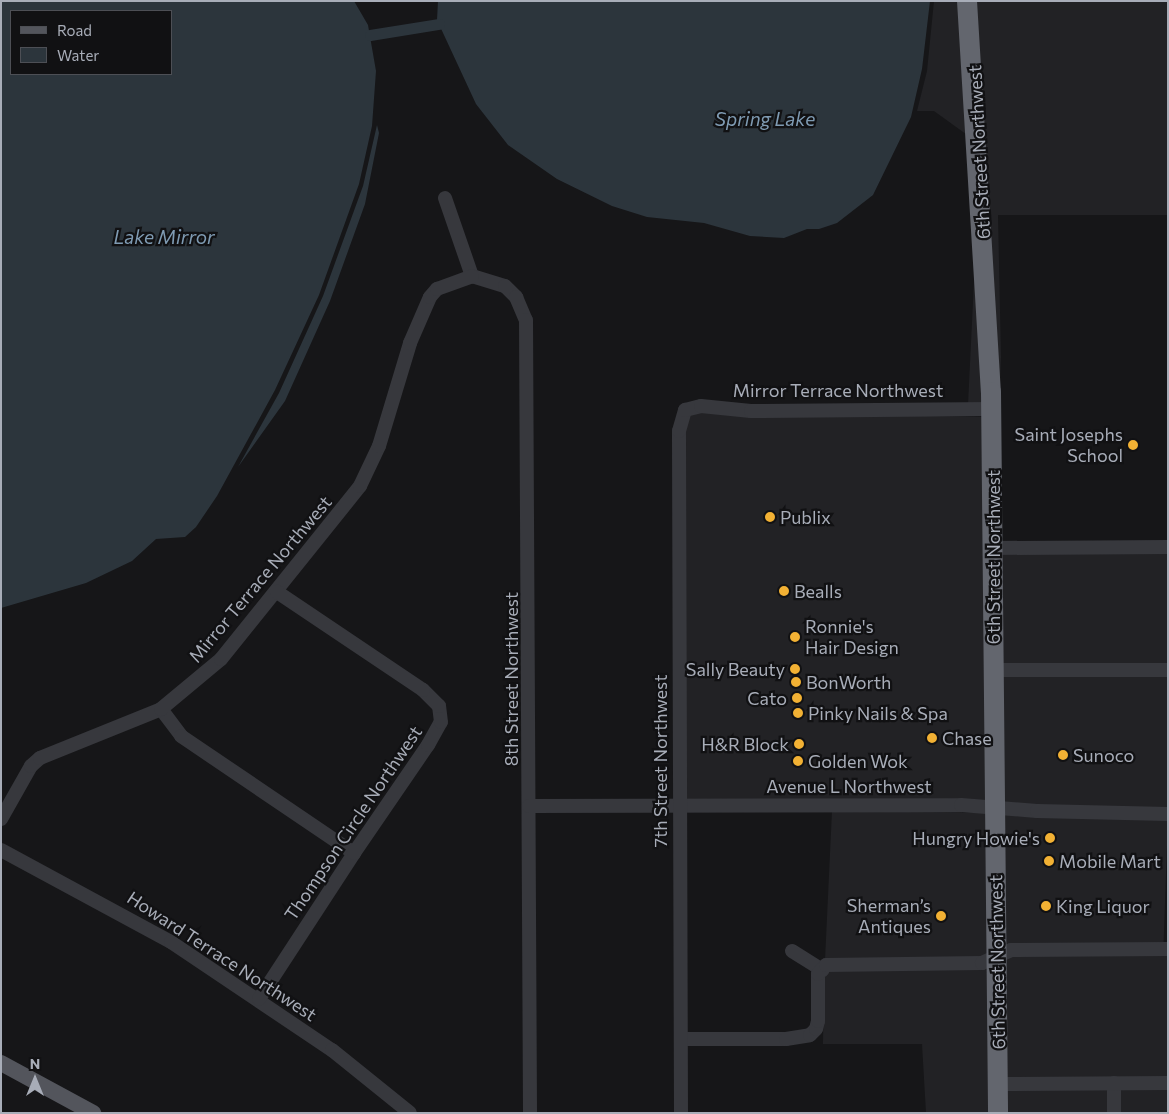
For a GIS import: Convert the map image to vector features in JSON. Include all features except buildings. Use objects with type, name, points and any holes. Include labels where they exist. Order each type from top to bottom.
[{"type":"highway","name":"6th Street Northwest","points":[[968,1],[992,408],[998,1113]]},
{"type":"main road","points":[[1,1063],[93,1113]]},
{"type":"street","points":[[445,198],[472,276]]},
{"type":"street","name":"Mirror Terrace Northwest","points":[[1,818],[31,766],[40,758],[160,709],[221,659],[277,592],[360,486],[379,446],[421,313],[430,297],[437,289],[472,276]]},
{"type":"street","name":"8th Street Northwest","points":[[472,276],[505,286],[516,297],[526,320],[530,1113]]},
{"type":"street","name":"Mirror Terrace Northwest","points":[[685,410],[701,406],[751,411],[992,408]]},
{"type":"street","name":"7th Street Northwest","points":[[681,1113],[678,805],[678,431],[685,410]]},
{"type":"street","points":[[993,548],[1168,547]]},
{"type":"street","name":"Thompson Circle Northwest","points":[[258,999],[354,853],[439,729],[439,706],[423,690],[277,592]]},
{"type":"street","points":[[994,670],[1168,670]]},
{"type":"street","points":[[160,709],[181,736],[354,853]]},
{"type":"street","name":"Avenue L Northwest","points":[[529,806],[678,805],[995,808],[1168,814]]},
{"type":"street","name":"Howard Terrace Northwest","points":[[1,850],[171,942],[332,1050],[410,1113]]},
{"type":"street","points":[[680,1039],[786,1039],[810,1035],[816,1029],[818,1021],[817,981],[826,965],[982,962],[1011,950],[1168,949]]},
{"type":"street","points":[[792,951],[822,970]]},
{"type":"street","points":[[1114,1083],[1114,1113]]},
{"type":"street","points":[[998,1084],[1168,1083]]},
{"type":"shaded area","points":[[934,1],[962,1],[970,137],[934,111],[917,111],[927,71]]},
{"type":"shaded area","points":[[973,1],[1168,1],[1168,215],[998,215],[1001,357],[997,458]]},
{"type":"shaded area","points":[[977,219],[986,405],[968,405]]},
{"type":"shaded area","points":[[694,412],[987,417],[990,801],[684,799],[684,432],[689,414]]},
{"type":"shaded area","points":[[998,553],[1168,553],[1168,664],[998,664]]},
{"type":"shaded area","points":[[999,675],[1168,675],[1168,808],[999,808]]},
{"type":"shaded area","points":[[832,811],[990,813],[991,951],[981,957],[825,960]]},
{"type":"shaded area","points":[[1001,814],[1168,820],[1163,953],[996,947]]},
{"type":"shaded area","points":[[1168,955],[1168,1077],[1003,1078],[1002,960],[1012,956]]},
{"type":"shaded area","points":[[991,964],[993,1113],[926,1113],[922,1044],[823,1044],[824,976],[828,971]]},
{"type":"shaded area","points":[[1003,1089],[1109,1089],[1109,1113],[1003,1113]]},
{"type":"shaded area","points":[[1119,1089],[1168,1089],[1168,1113],[1119,1113]]},
{"type":"water","name":"Lake Mirror","points":[[1,1],[354,1],[368,25],[376,71],[372,126],[359,184],[319,295],[275,390],[217,496],[196,527],[185,537],[156,539],[132,561],[86,583],[1,608]]},
{"type":"water","name":"Spring Lake","points":[[438,1],[930,1],[922,69],[911,117],[873,195],[837,223],[819,229],[807,229],[784,238],[750,236],[704,223],[647,217],[612,206],[557,179],[508,145],[476,104],[437,20]]},
{"type":"water","points":[[377,125],[379,133],[365,204],[330,301],[285,401],[238,467],[279,393],[323,296],[363,186]]},
{"type":"waterway","points":[[370,35],[439,24]]},
{"type":"place","name":"Saint Josephs School","points":[[1133,445]]},
{"type":"place","name":"Publix","points":[[770,517]]},
{"type":"place","name":"Bealls","points":[[784,591]]},
{"type":"place","name":"Ronnie's Hair Design","points":[[795,637]]},
{"type":"place","name":"Sally Beauty","points":[[795,669]]},
{"type":"place","name":"BonWorth","points":[[796,682]]},
{"type":"place","name":"Cato","points":[[797,698]]},
{"type":"place","name":"Pinky Nails & Spa","points":[[798,713]]},
{"type":"place","name":"Chase","points":[[932,738]]},
{"type":"place","name":"H&R Block","points":[[799,744]]},
{"type":"place","name":"Sunoco","points":[[1063,755]]},
{"type":"place","name":"Golden Wok","points":[[798,761]]},
{"type":"place","name":"Hungry Howie's","points":[[1050,838]]},
{"type":"place","name":"Mobile Mart","points":[[1049,861]]},
{"type":"place","name":"King Liquor","points":[[1046,906]]},
{"type":"place","name":"Sherman’s Antiques","points":[[941,916]]}]
